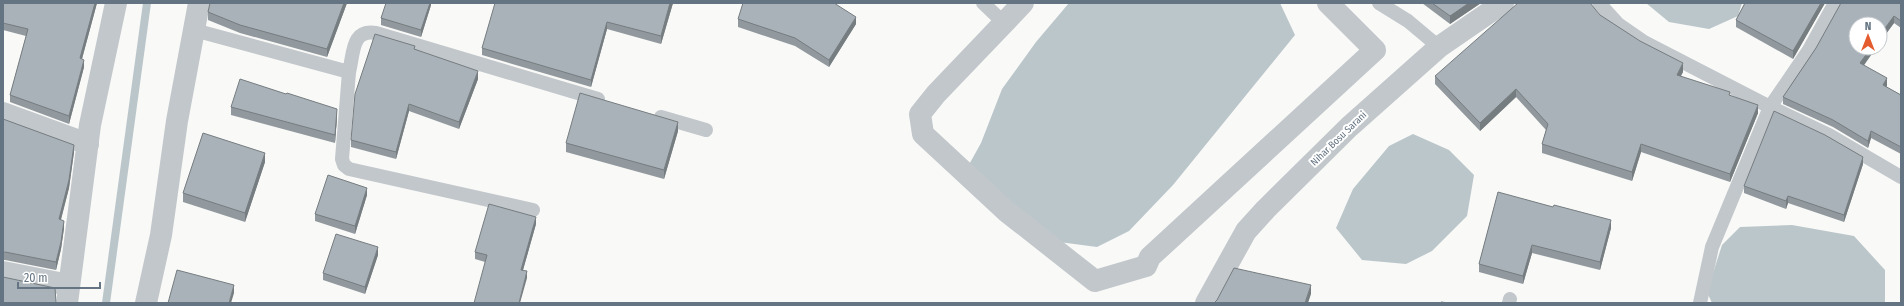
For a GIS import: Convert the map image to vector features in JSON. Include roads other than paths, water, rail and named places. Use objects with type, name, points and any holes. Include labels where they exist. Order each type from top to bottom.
[{"type":"street","points":[[3,272],[68,294],[88,144],[116,3]]},
{"type":"street","points":[[146,303],[160,235],[177,121],[199,3]]},
{"type":"street","points":[[1022,3],[920,114],[923,134],[1006,211],[1095,281],[1146,266],[1150,258],[1156,252],[1375,50],[1328,3]]},
{"type":"street","name":"Nihar Bosu Sarani","points":[[1206,303],[1246,232],[1266,209],[1349,127],[1439,47],[1503,3]]},
{"type":"street","points":[[3,113],[88,144]]},
{"type":"lane","points":[[983,3],[1004,22]]},
{"type":"lane","points":[[1379,3],[1408,21],[1439,47]]},
{"type":"lane","points":[[1598,3],[1618,24],[1644,42],[1770,108],[1829,135],[1901,177]]},
{"type":"lane","points":[[1700,303],[1712,247],[1770,108],[1809,50],[1835,3]]},
{"type":"lane","points":[[194,30],[350,72]]},
{"type":"lane","points":[[532,210],[349,170],[344,165],[342,158],[350,72],[357,39],[360,34],[368,32],[608,102]]},
{"type":"lane","points":[[646,113],[706,130]]},
{"type":"waterway","points":[[106,303],[147,3]]}]
